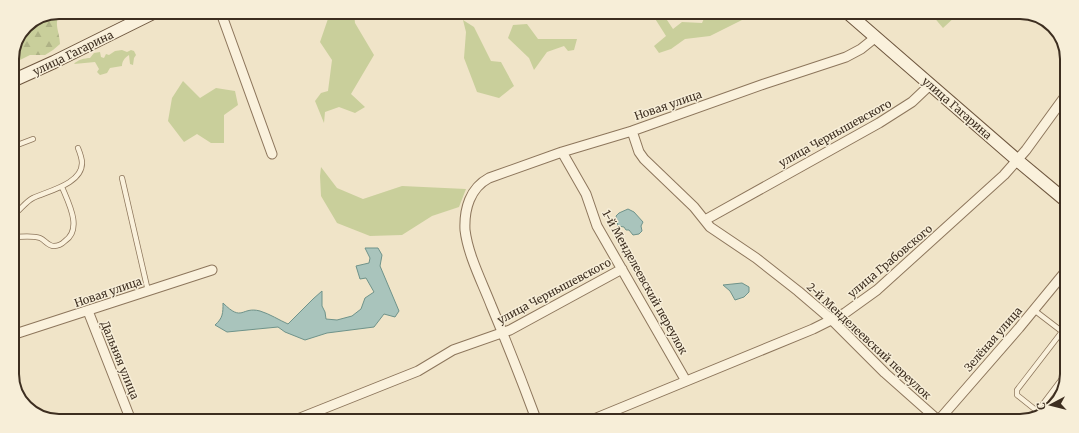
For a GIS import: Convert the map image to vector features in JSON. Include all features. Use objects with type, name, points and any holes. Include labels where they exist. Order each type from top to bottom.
[{"type":"main road","name":"улица Гагарина","points":[[19,78],[140,19]]},
{"type":"main road","name":"улица Гагарина","points":[[860,19],[876,37],[1060,196]]},
{"type":"street","points":[[222,19],[272,154]]},
{"type":"street","name":"Новая улица","points":[[503,333],[467,240],[465,217],[470,197],[481,182],[562,152],[632,130],[846,57],[862,49],[876,37]]},
{"type":"street","name":"улица Чернышевского","points":[[705,220],[879,123],[912,102],[931,84]]},
{"type":"street","name":"улица Грабовского","points":[[608,414],[813,329],[832,320],[860,303],[883,285],[1004,175],[1026,150],[1060,104]]},
{"type":"street","name":"2-й Менделеевский переулок","points":[[632,130],[639,152],[694,207],[716,233],[766,266],[832,320],[885,373],[930,414]]},
{"type":"street","name":"1-й Менделеевский переулок","points":[[562,152],[586,194],[597,226],[686,381]]},
{"type":"street","name":"улица Чернышевского","points":[[310,414],[418,371],[453,350],[503,333],[622,269]]},
{"type":"street","name":"Новая улица","points":[[19,334],[212,270]]},
{"type":"street","name":"Зелёная улица","points":[[944,414],[1060,278]]},
{"type":"street","name":"Дальняя улица","points":[[88,311],[128,414]]},
{"type":"street","points":[[503,333],[534,414]]},
{"type":"lane","points":[[19,144],[33,139]]},
{"type":"lane","points":[[19,210],[32,198],[68,184],[81,169],[82,158],[78,148]]},
{"type":"lane","points":[[122,178],[148,291]]},
{"type":"lane","points":[[19,237],[38,238],[51,246],[56,246],[66,241],[72,234],[74,224],[73,219],[62,187]]},
{"type":"lane","points":[[1034,310],[1060,329]]},
{"type":"lane","points":[[1036,411],[1017,395],[1017,390],[1060,335]]},
{"type":"lane","points":[[1038,410],[1059,383]]},
{"type":"green space","points":[[57,19],[60,44],[45,55],[30,55],[19,60],[22,43],[26,37],[43,22]]},
{"type":"green space","points":[[328,19],[355,19],[355,23],[374,55],[351,94],[365,107],[355,113],[339,107],[325,112],[324,123],[315,101],[321,93],[328,91],[332,60],[320,42]]},
{"type":"green space","points":[[655,19],[666,19],[673,29],[682,22],[702,23],[704,19],[744,19],[710,36],[685,39],[671,49],[659,53],[654,46],[666,36]]},
{"type":"green space","points":[[935,19],[953,19],[943,28]]},
{"type":"green space","points":[[463,20],[474,27],[491,61],[501,62],[514,86],[499,98],[477,92],[464,58],[466,32]]},
{"type":"green space","points":[[527,24],[538,39],[577,39],[574,50],[568,51],[564,46],[547,52],[534,70],[529,58],[508,38],[513,25]]},
{"type":"green space","points":[[122,50],[127,52],[131,50],[134,51],[136,55],[133,65],[130,64],[129,55],[122,63],[122,66],[110,68],[107,73],[100,75],[97,72],[99,69],[95,62],[74,64],[77,61],[90,58],[94,53],[100,52],[101,57],[104,58],[106,54],[109,55],[115,51]]},
{"type":"green space","points":[[183,81],[200,98],[216,88],[235,91],[238,105],[224,115],[224,143],[211,143],[197,134],[184,142],[168,121],[172,98]]},
{"type":"green space","points":[[321,167],[337,188],[363,199],[402,186],[466,189],[459,207],[432,216],[402,235],[370,236],[337,223],[321,196]]},
{"type":"water","points":[[628,209],[634,212],[643,222],[641,226],[642,231],[639,234],[633,235],[624,227],[618,226],[616,216]]},
{"type":"water","points":[[365,248],[378,248],[382,255],[380,266],[399,311],[395,317],[384,314],[374,327],[327,333],[305,340],[285,332],[278,327],[227,332],[215,325],[220,320],[222,315],[223,303],[238,313],[249,310],[260,311],[288,324],[322,291],[322,306],[326,319],[337,320],[352,316],[361,309],[365,298],[374,292],[366,278],[360,279],[356,266],[369,263],[370,258]]},
{"type":"water","points":[[742,283],[749,287],[749,292],[744,297],[735,300],[730,291],[723,285]]}]
